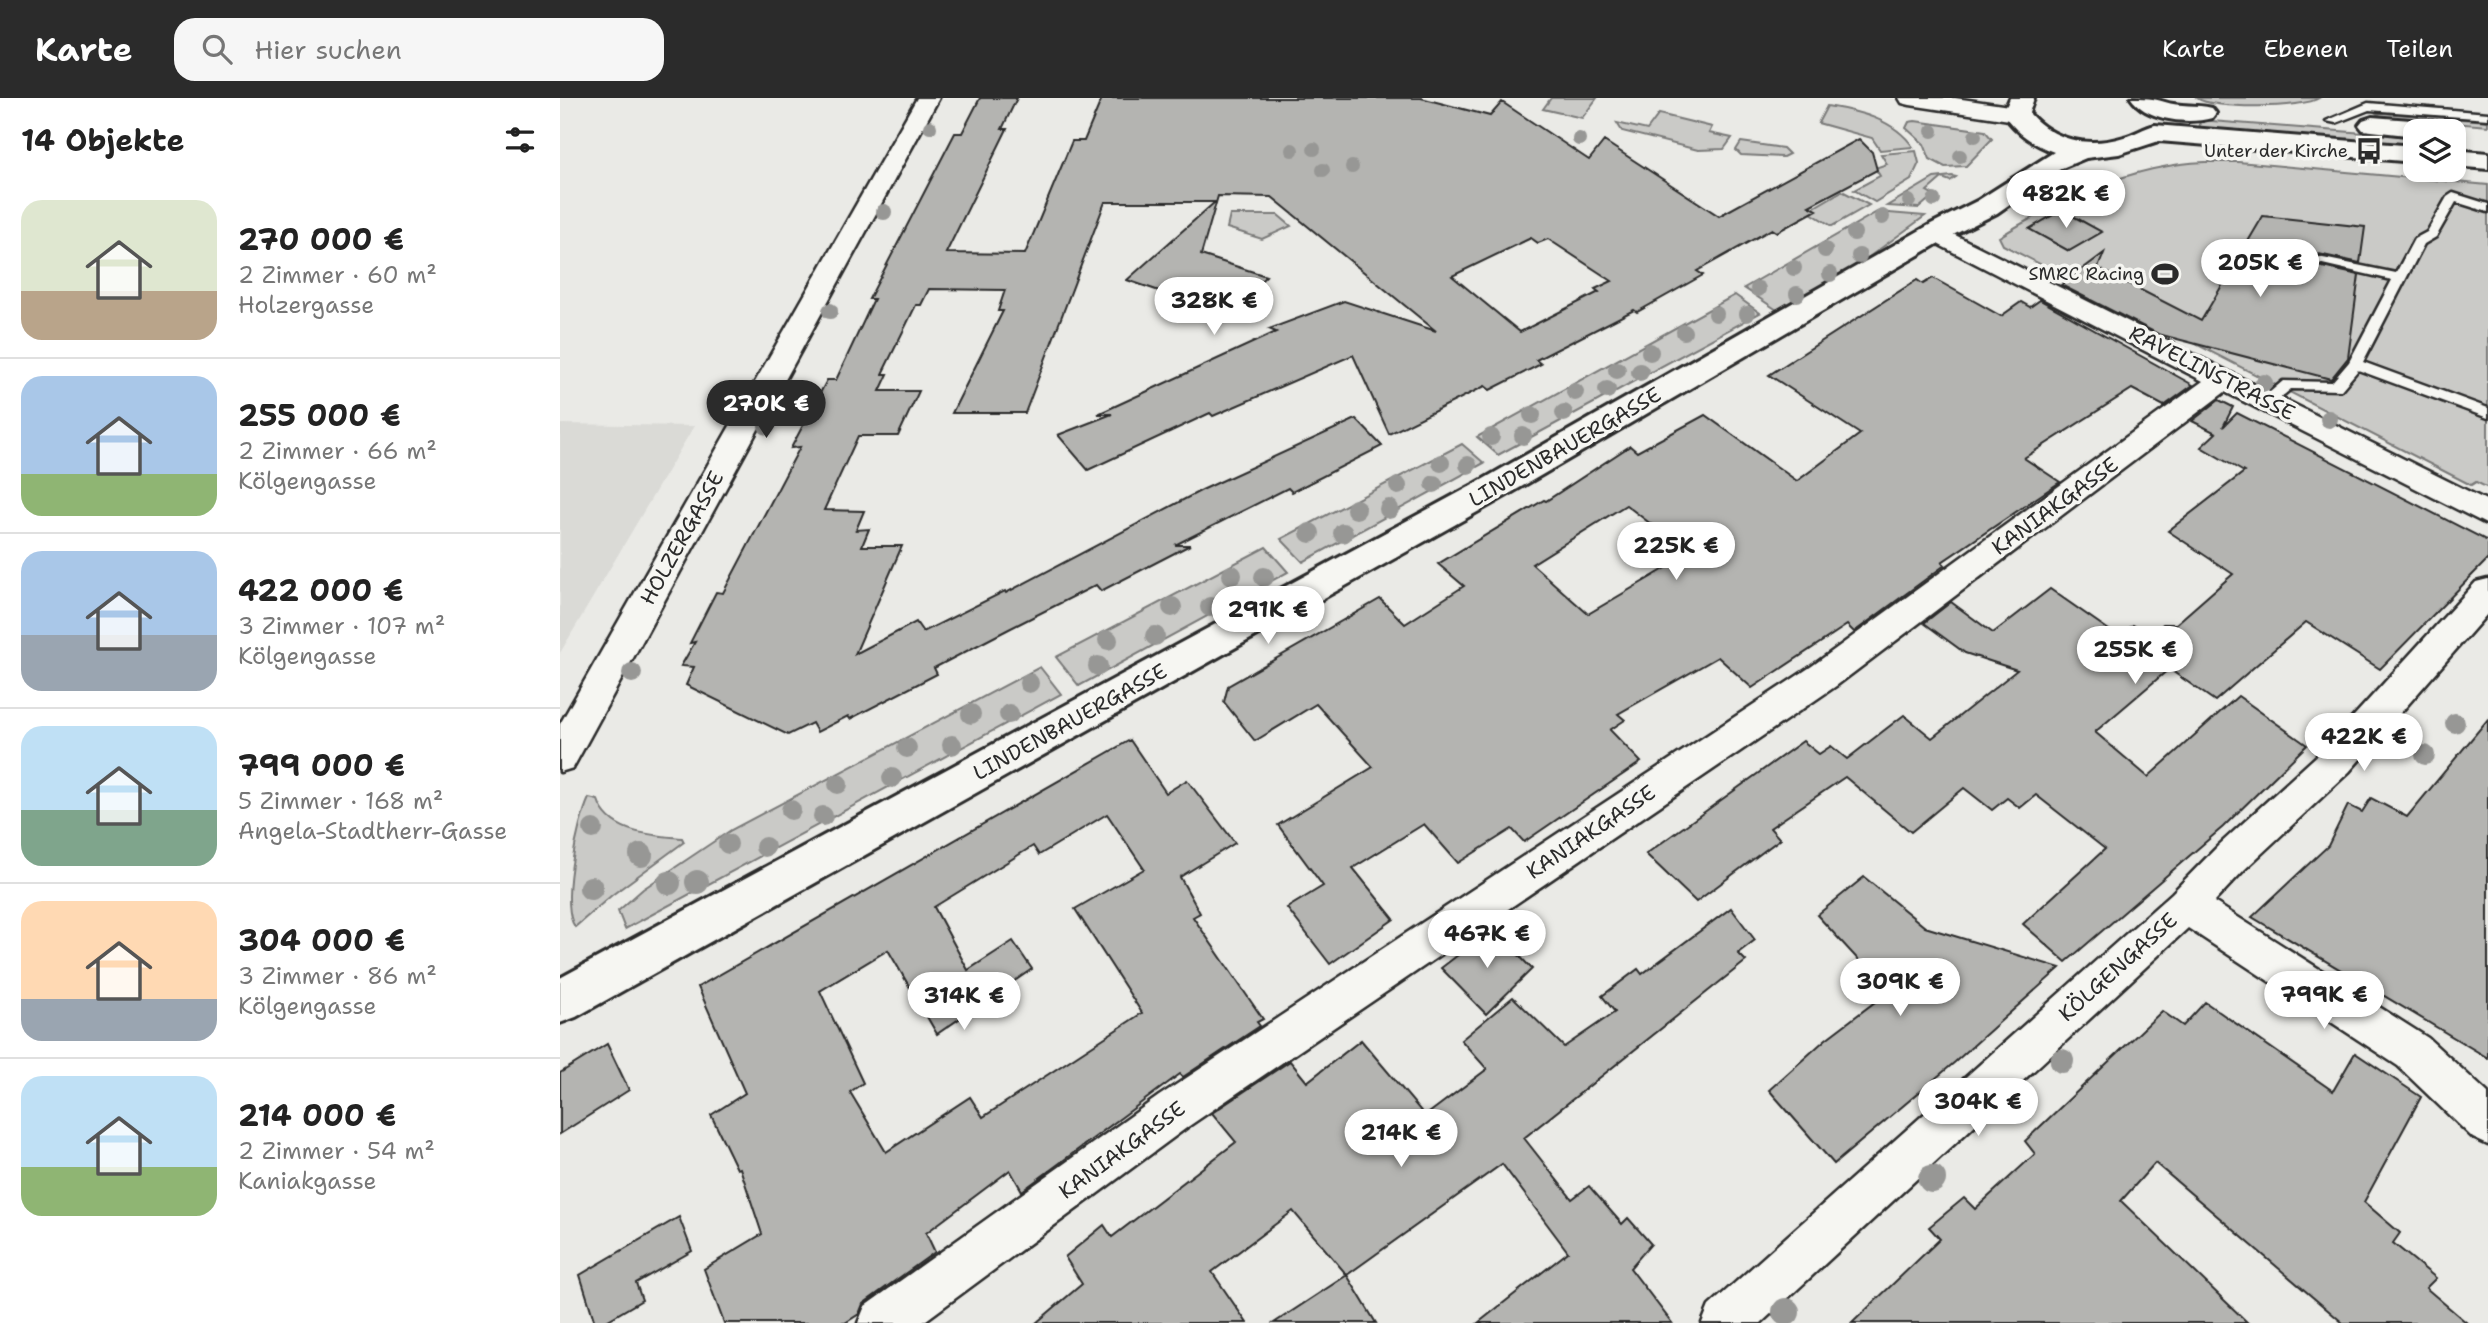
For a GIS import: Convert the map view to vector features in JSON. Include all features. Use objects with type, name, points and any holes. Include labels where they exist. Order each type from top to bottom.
[{"type":"main road","points":[[2019,106],[2023,148],[2054,145],[2081,150],[2104,150],[2135,144],[2151,113]]},
{"type":"main road","points":[[2151,113],[2251,117]]},
{"type":"main road","points":[[2151,113],[2191,134],[2403,154]]},
{"type":"main road","points":[[2305,120],[2403,127]]},
{"type":"main road","points":[[2466,132],[2488,134]]},
{"type":"main road","name":"LINDENBAUERGASSE","points":[[1938,231],[2023,148]]},
{"type":"main road","name":"LINDENBAUERGASSE","points":[[560,1002],[1485,493],[1938,231],[1987,207],[2053,162],[2081,150]]},
{"type":"main road","points":[[2466,159],[2488,161]]},
{"type":"street","name":"HOLZERGASSE","points":[[560,757],[928,98]]},
{"type":"street","points":[[1910,98],[2019,106]]},
{"type":"street","name":"RAVELINSTRASSE","points":[[1938,231],[2488,514]]},
{"type":"street","name":"KANIAKGASSE","points":[[882,1323],[1174,1111],[1824,676],[2224,379]]},
{"type":"street","name":"KÖLGENGASSE","points":[[1726,1323],[2186,905],[2232,857],[2336,761],[2488,591]]},
{"type":"street","points":[[2186,905],[2413,1052],[2488,1122]]},
{"type":"lane","points":[[2332,121],[2368,106],[2488,116]]},
{"type":"lane","points":[[2268,401],[2288,384],[2336,387],[2355,364],[2419,242],[2432,234],[2453,197],[2488,208]]},
{"type":"lane","points":[[2323,260],[2400,278]]},
{"type":"lane","points":[[2355,364],[2488,413]]},
{"type":"shaded area","points":[[1551,98],[1597,98],[1582,118],[1543,109]]},
{"type":"shaded area","points":[[2197,98],[2319,98],[2278,106],[2239,106],[2206,102]]},
{"type":"shaded area","points":[[1827,106],[1863,114],[1886,123],[1905,137],[1913,147],[1880,150],[1872,138],[1818,123]]},
{"type":"shaded area","points":[[2383,113],[2462,119],[2406,119],[2377,114]]},
{"type":"shaded area","points":[[1659,114],[1712,127],[1709,133],[1732,138],[1724,149],[1698,150],[1622,131],[1617,123],[1647,130]]},
{"type":"shaded area","points":[[2466,119],[2488,121],[2488,126],[2466,124]]},
{"type":"shaded area","points":[[2199,120],[2403,136],[2403,145],[2200,128]]},
{"type":"shaded area","points":[[1909,122],[1985,131],[1992,139],[1966,166],[1945,167],[1930,159],[1924,144],[1906,128]]},
{"type":"shaded area","points":[[1741,142],[1783,148],[1789,154],[1783,157],[1741,155],[1736,150]]},
{"type":"shaded area","points":[[1916,151],[1919,163],[1911,180],[1875,202],[1854,190],[1880,176],[1875,168],[1887,164],[1881,154]]},
{"type":"shaded area","points":[[2238,162],[2403,177],[2403,182],[2488,185],[2488,488],[2476,482],[2471,485],[2003,245],[1999,237],[2072,197],[2098,186],[2123,177],[2177,165]]},
{"type":"shaded area","points":[[1956,177],[1950,181],[1942,178],[1927,191],[1934,195],[1919,208],[1887,206],[1934,178]]},
{"type":"shaded area","points":[[1842,191],[1869,205],[1832,226],[1811,213],[1816,210],[1813,208]]},
{"type":"shaded area","points":[[1877,212],[1925,216],[1862,262],[1785,310],[1777,310],[1744,288]]},
{"type":"shaded area","points":[[1230,215],[1278,215],[1291,226],[1262,239],[1227,228]]},
{"type":"shaded area","points":[[1735,295],[1760,313],[1498,455],[1477,437]]},
{"type":"shaded area","points":[[560,424],[694,426],[560,653]]},
{"type":"shaded area","points":[[1462,444],[1484,463],[1303,562],[1281,539]]},
{"type":"shaded area","points":[[1266,547],[1288,572],[1079,686],[1056,657]]},
{"type":"shaded area","points":[[1040,667],[1061,694],[625,929],[618,911],[643,889],[731,830]]},
{"type":"shaded area","points":[[589,798],[598,800],[612,820],[622,826],[645,834],[682,838],[684,842],[612,895],[575,927],[569,902],[572,864]]},
{"type":"building","points":[[980,98],[1017,98],[1002,129],[1007,129],[946,253],[1025,254],[1072,141],[1084,141],[1102,98],[1421,98],[1490,116],[1502,102],[1589,160],[1604,141],[1719,216],[1859,139],[1872,152],[1877,170],[1809,206],[1817,210],[1777,232],[1772,229],[1697,271],[1703,275],[1637,312],[1634,310],[1536,360],[1541,364],[1490,390],[1485,386],[1389,434],[1353,355],[1213,416],[1210,413],[1088,470],[1058,435],[1112,414],[1098,414],[1276,332],[1269,329],[1344,301],[1436,331],[1272,197],[1218,196],[1201,255],[1266,276],[1227,314],[1127,280],[1215,202],[1105,202],[1025,413],[952,413],[1003,311],[998,311],[1005,290],[929,289],[921,305],[916,305],[882,374],[888,374],[880,391],[919,391],[898,436],[858,436],[824,510],[864,511],[856,530],[869,529],[862,546],[902,546],[855,654],[916,622],[923,632],[1005,591],[1006,593],[1202,490],[1356,419],[1382,446],[1292,492],[1288,488],[1175,545],[1190,545],[1101,591],[1096,585],[1009,629],[934,668],[937,674],[850,719],[848,716],[817,732],[812,723],[788,735],[686,685],[694,667],[681,666],[695,642],[690,643],[716,592],[723,593],[800,447],[791,448],[827,380],[836,380],[874,299],[869,299],[955,133],[962,133]],"holes":[[[1531,238],[1538,243],[1548,239],[1612,281],[1595,289],[1599,292],[1520,332],[1452,276]]]},
{"type":"building","points":[[2062,210],[2102,232],[2069,251],[2029,229]]},
{"type":"building","points":[[2263,216],[2365,227],[2360,263],[2319,254],[2315,257],[2317,266],[2359,275],[2348,358],[2331,379],[2158,334],[2061,285],[2104,253],[2098,268],[2201,321]]},
{"type":"building","points":[[1933,278],[2001,316],[2021,302],[2030,307],[2040,300],[2193,385],[2164,406],[2132,389],[2024,458],[2060,482],[1942,562],[1945,565],[1854,632],[1847,625],[1752,688],[1718,657],[1618,714],[1625,720],[1610,730],[1641,762],[1524,842],[1512,829],[1458,863],[1424,824],[1353,868],[1394,919],[1330,964],[1287,908],[1323,886],[1278,825],[1373,767],[1316,704],[1255,741],[1224,702],[1228,686],[1380,599],[1405,624],[1464,586],[1438,564],[1546,501],[1630,446],[1637,452],[1705,415],[1797,481],[1860,434],[1769,375],[1917,280],[1923,284]],"holes":[[[1626,505],[1690,554],[1588,614],[1532,564]]]},
{"type":"building","points":[[2219,400],[2233,407],[2223,427],[2237,413],[2488,541],[2488,559],[2380,669],[2306,622],[2215,701],[2169,669],[2095,732],[2148,777],[2238,696],[2307,745],[2223,827],[2066,962],[2023,924],[2105,849],[2036,795],[2020,808],[2007,798],[1992,810],[1964,788],[1911,832],[1845,777],[1770,828],[1780,839],[1696,902],[1646,854],[1803,741],[1819,754],[1831,746],[1847,759],[1904,715],[1932,738],[2017,670],[1965,653],[1924,623],[1951,602],[1993,633],[2050,589],[2119,637],[2133,625],[2150,637],[2163,624],[2176,624],[2233,574],[2168,531],[2244,472],[2201,447],[2216,433],[2192,421]]},
{"type":"building","points":[[2488,719],[2488,1058],[2252,917],[2328,846],[2348,805],[2362,812],[2371,798],[2407,817]]},
{"type":"building","points":[[1130,740],[1166,793],[1187,780],[1235,843],[1180,877],[1200,913],[1193,917],[1263,1019],[1257,1022],[1260,1026],[1183,1077],[1180,1074],[1022,1191],[1010,1170],[926,1233],[935,1252],[863,1304],[859,1314],[845,1323],[724,1323],[704,1269],[762,1234],[740,1168],[737,1169],[711,1115],[745,1093],[698,987]],"holes":[[[1107,814],[1144,869],[1075,909],[1142,1013],[983,1117],[970,1097],[886,1152],[850,1092],[863,1083],[820,991],[888,950],[937,1034],[1032,969],[1013,941],[968,970],[934,907],[1033,846],[1039,855]]]},
{"type":"building","points":[[1864,877],[1925,927],[2060,968],[1955,1062],[1834,1164],[1769,1090],[1826,1039],[1888,992],[1817,915]]},
{"type":"building","points":[[1731,908],[1755,940],[1738,953],[1746,961],[1524,1138],[1572,1199],[1589,1186],[1622,1224],[1628,1218],[1651,1244],[1630,1268],[1672,1323],[1478,1323],[1568,1252],[1502,1164],[1347,1275],[1293,1211],[1212,1272],[1247,1323],[1036,1323],[1082,1284],[1065,1257],[1104,1225],[1112,1237],[1236,1142],[1212,1113],[1290,1061],[1307,1082],[1361,1040],[1425,1116],[1487,1069],[1461,1040],[1513,997],[1564,1047],[1615,1012],[1602,996],[1638,969],[1642,974]]},
{"type":"building","points":[[1493,928],[1532,969],[1486,1014],[1441,968]]},
{"type":"building","points":[[2205,1002],[2333,1091],[2355,1053],[2421,1097],[2364,1202],[2400,1233],[2393,1243],[2436,1278],[2426,1288],[2467,1323],[2343,1323],[2155,1163],[2121,1201],[2248,1323],[1852,1323],[1940,1239],[1929,1227],[1964,1198],[1975,1209],[2035,1154],[2025,1141],[2162,1011],[2183,1026]]},
{"type":"building","points":[[607,1044],[629,1090],[560,1134],[560,1073]]},
{"type":"building","points":[[679,1217],[692,1251],[636,1283],[642,1300],[603,1323],[595,1323],[580,1275]]},
{"type":"building","points":[[1347,1275],[1376,1323],[1274,1323]]},
{"type":"place","name":"Unter der Kirche","points":[[2369,151]]},
{"type":"place","name":"SMRC Racing","points":[[2165,274]]}]
